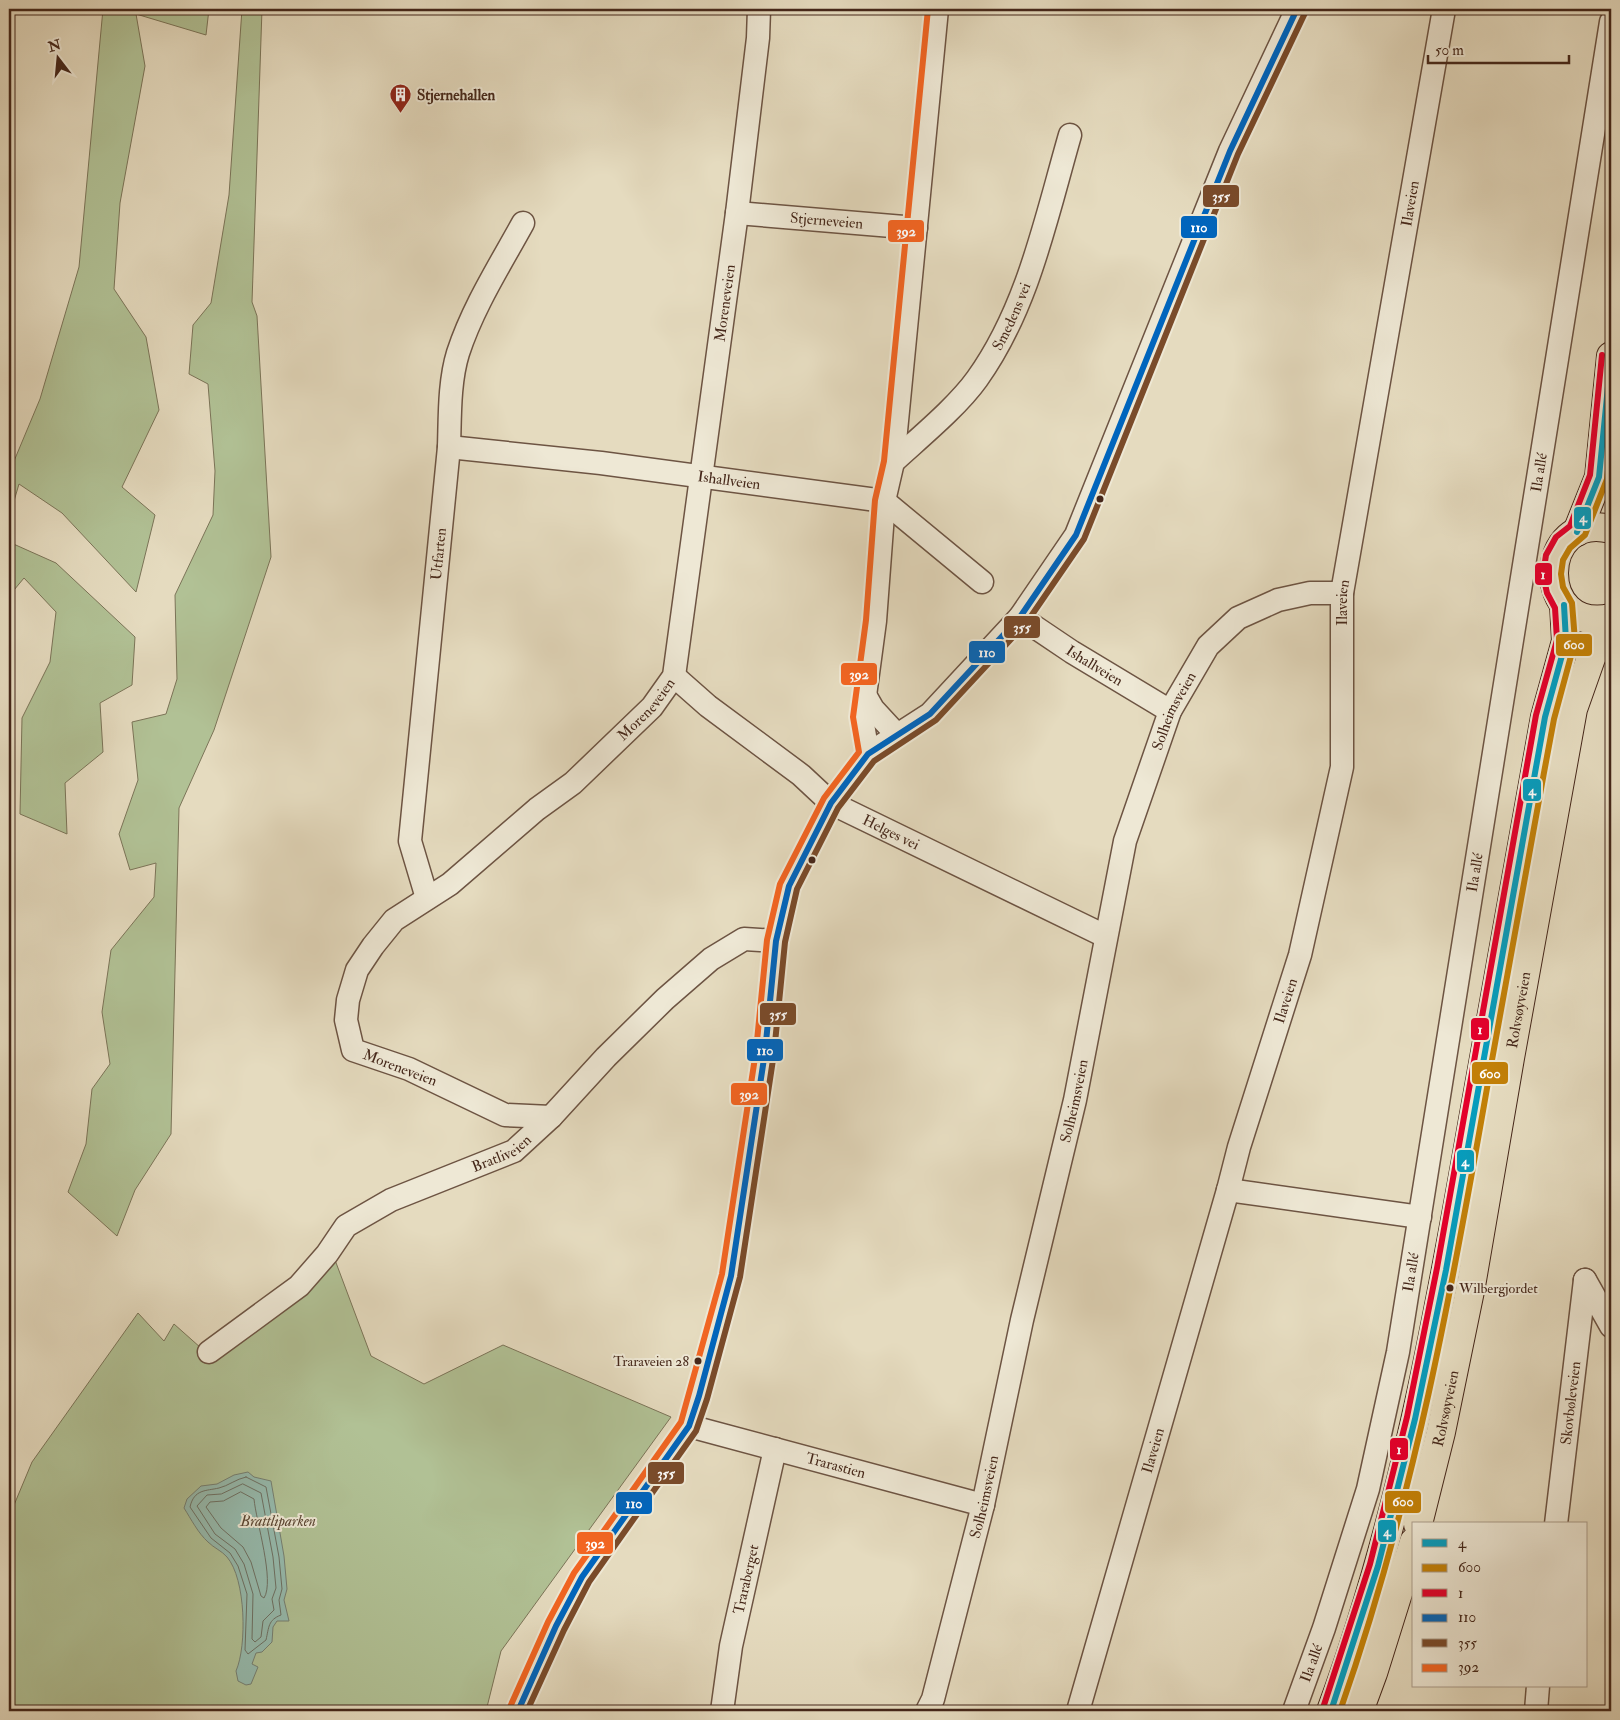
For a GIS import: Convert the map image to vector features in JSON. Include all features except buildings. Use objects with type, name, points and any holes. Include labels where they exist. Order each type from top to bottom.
[{"type":"main road","points":[[1577,532],[1599,477],[1611,356]]},
{"type":"main road","points":[[1611,529],[1600,526],[1577,532],[1564,542],[1555,557],[1552,574],[1556,590],[1564,605],[1585,618],[1611,619]]},
{"type":"main road","name":"Rolvsøyveien","points":[[1330,1711],[1351,1656],[1392,1519],[1416,1426],[1445,1282],[1545,717],[1566,641],[1564,605]]},
{"type":"main road","name":"Rolvsøyveien","points":[[1418,1522],[1441,1432],[1472,1286],[1510,1058],[1573,709],[1591,658],[1611,619]]},
{"type":"main road","points":[[1359,1711],[1373,1673],[1412,1548]]},
{"type":"street","name":"Moreneveien","points":[[551,1118],[505,1115],[409,1069],[353,1050],[346,1020],[348,1000],[357,970],[394,920],[450,884],[599,760],[652,707],[674,676],[737,213],[758,38],[759,9]]},
{"type":"street","points":[[868,754],[862,718],[874,621],[884,501],[893,462],[937,9]]},
{"type":"street","points":[[518,1711],[556,1626],[582,1577],[688,1426],[699,1396],[731,1276],[765,1052],[776,941],[790,886],[832,803],[868,754],[930,714],[1020,617],[1076,535],[1230,151],[1297,9]]},
{"type":"street","name":"Ilaveien","points":[[1078,1711],[1239,1147],[1300,955],[1342,767],[1342,593],[1444,9]]},
{"type":"street","name":"Ila allé","points":[[1294,1711],[1324,1628],[1368,1489],[1398,1352],[1611,22]]},
{"type":"street","name":"Smedens vei","points":[[893,462],[936,422],[976,380],[997,347],[1026,286],[1070,135]]},
{"type":"street","name":"Stjerneveien","points":[[737,213],[916,228]]},
{"type":"street","name":"Utfarten","points":[[427,898],[410,841],[449,447],[452,386],[458,354],[474,312],[523,223]]},
{"type":"street","name":"Ishallveien","points":[[449,447],[601,463],[701,478],[884,501]]},
{"type":"street","points":[[884,501],[982,582]]},
{"type":"street","name":"Solheimsveien","points":[[927,1711],[933,1699],[983,1505],[1022,1320],[1075,1100],[1105,936],[1125,841],[1170,710],[1208,646],[1238,618],[1278,600],[1310,593],[1342,593]]},
{"type":"street","name":"Ishallveien","points":[[1020,617],[1072,652],[1170,710]]},
{"type":"street","name":"Helges vei","points":[[674,676],[708,706],[800,775],[832,803],[1105,936]]},
{"type":"street","points":[[865,695],[873,709],[897,735]]},
{"type":"street","name":"Bratliveien","points":[[209,1352],[299,1286],[327,1254],[346,1226],[390,1200],[514,1151],[551,1118],[606,1057],[665,999],[711,959],[744,939],[776,941]]},
{"type":"street","points":[[1228,1190],[1420,1217]]},
{"type":"street","name":"Skovbøleveien","points":[[1556,1522],[1585,1280],[1611,1326]]},
{"type":"street","name":"Trarastien","points":[[688,1426],[983,1505]]},
{"type":"street","name":"Traraberget","points":[[722,1711],[731,1646],[775,1449]]},
{"type":"street","points":[[1536,1711],[1538,1688]]},
{"type":"green space","points":[[103,9],[209,9],[206,35],[136,14],[145,66],[120,203],[114,289],[146,337],[159,410],[122,487],[155,515],[136,592],[62,513],[19,484],[9,518],[9,473],[40,399],[79,267]]},
{"type":"green space","points":[[242,9],[262,9],[252,302],[257,316],[271,557],[214,730],[179,808],[171,1134],[135,1190],[117,1236],[68,1192],[86,1144],[92,1089],[110,1064],[102,1012],[111,950],[154,897],[156,863],[130,870],[119,834],[138,780],[132,722],[166,714],[177,679],[175,595],[213,515],[215,471],[208,384],[189,374],[193,325],[211,303],[229,195]]},
{"type":"green space","points":[[9,542],[56,563],[135,637],[132,685],[100,703],[103,752],[65,783],[67,834],[20,814],[22,718],[50,662],[56,612],[24,578],[9,596]]},
{"type":"green space","name":"Brattliparken","points":[[332,1252],[371,1356],[424,1384],[503,1345],[671,1417],[501,1651],[486,1711],[9,1711],[9,1517],[32,1462],[138,1313],[164,1341],[174,1324],[201,1348]]},
{"type":"water","points":[[248,1472],[254,1477],[271,1481],[284,1556],[287,1589],[284,1600],[289,1621],[277,1621],[273,1627],[272,1642],[262,1652],[256,1653],[252,1664],[258,1667],[251,1684],[246,1685],[238,1681],[236,1671],[240,1660],[243,1630],[243,1613],[238,1581],[227,1557],[210,1544],[201,1534],[184,1508],[187,1499],[201,1486],[217,1484],[234,1475]]},
{"type":"transit line","name":"392","points":[[510,1707],[548,1622],[574,1573],[681,1422],[722,1274],[756,1051],[767,940],[780,884],[824,798],[859,752],[853,717],[866,620],[875,500],[884,461],[928,9]]},
{"type":"transit line","name":"110","points":[[518,1711],[556,1626],[582,1577],[689,1426],[699,1396],[731,1276],[765,1052],[776,941],[789,886],[831,803],[868,754],[930,714],[1020,617],[1076,535],[1230,151],[1297,9]]},
{"type":"transit line","name":"355","points":[[527,1711],[564,1630],[589,1582],[696,1431],[707,1399],[740,1277],[774,1053],[785,942],[797,889],[838,808],[874,761],[936,720],[1027,622],[1084,539],[1238,154],[1305,13]]},
{"type":"transit line","name":"1","points":[[1323,1708],[1370,1564],[1407,1417],[1437,1268],[1536,715],[1557,640],[1555,608],[1547,593],[1543,575],[1546,555],[1556,537],[1570,526],[1590,475],[1602,355]]},
{"type":"transit line","name":"4","points":[[1577,532],[1599,477],[1611,356]]},
{"type":"transit line","name":"600","points":[[1340,1711],[1366,1632],[1410,1474],[1461,1234],[1554,719],[1575,641],[1572,603],[1563,587],[1561,574],[1563,560],[1570,548],[1585,535],[1607,479],[1611,442]]},
{"type":"transit line","name":"4","points":[[1331,1711],[1378,1566],[1415,1419],[1446,1270],[1545,717],[1566,641],[1564,605]]},
{"type":"place","name":"Stjernehallen","points":[[401,114]]},
{"type":"place","name":"Wilbergjordet","points":[[1450,1288]]},
{"type":"place","name":"Traraveien 28","points":[[698,1361]]}]
